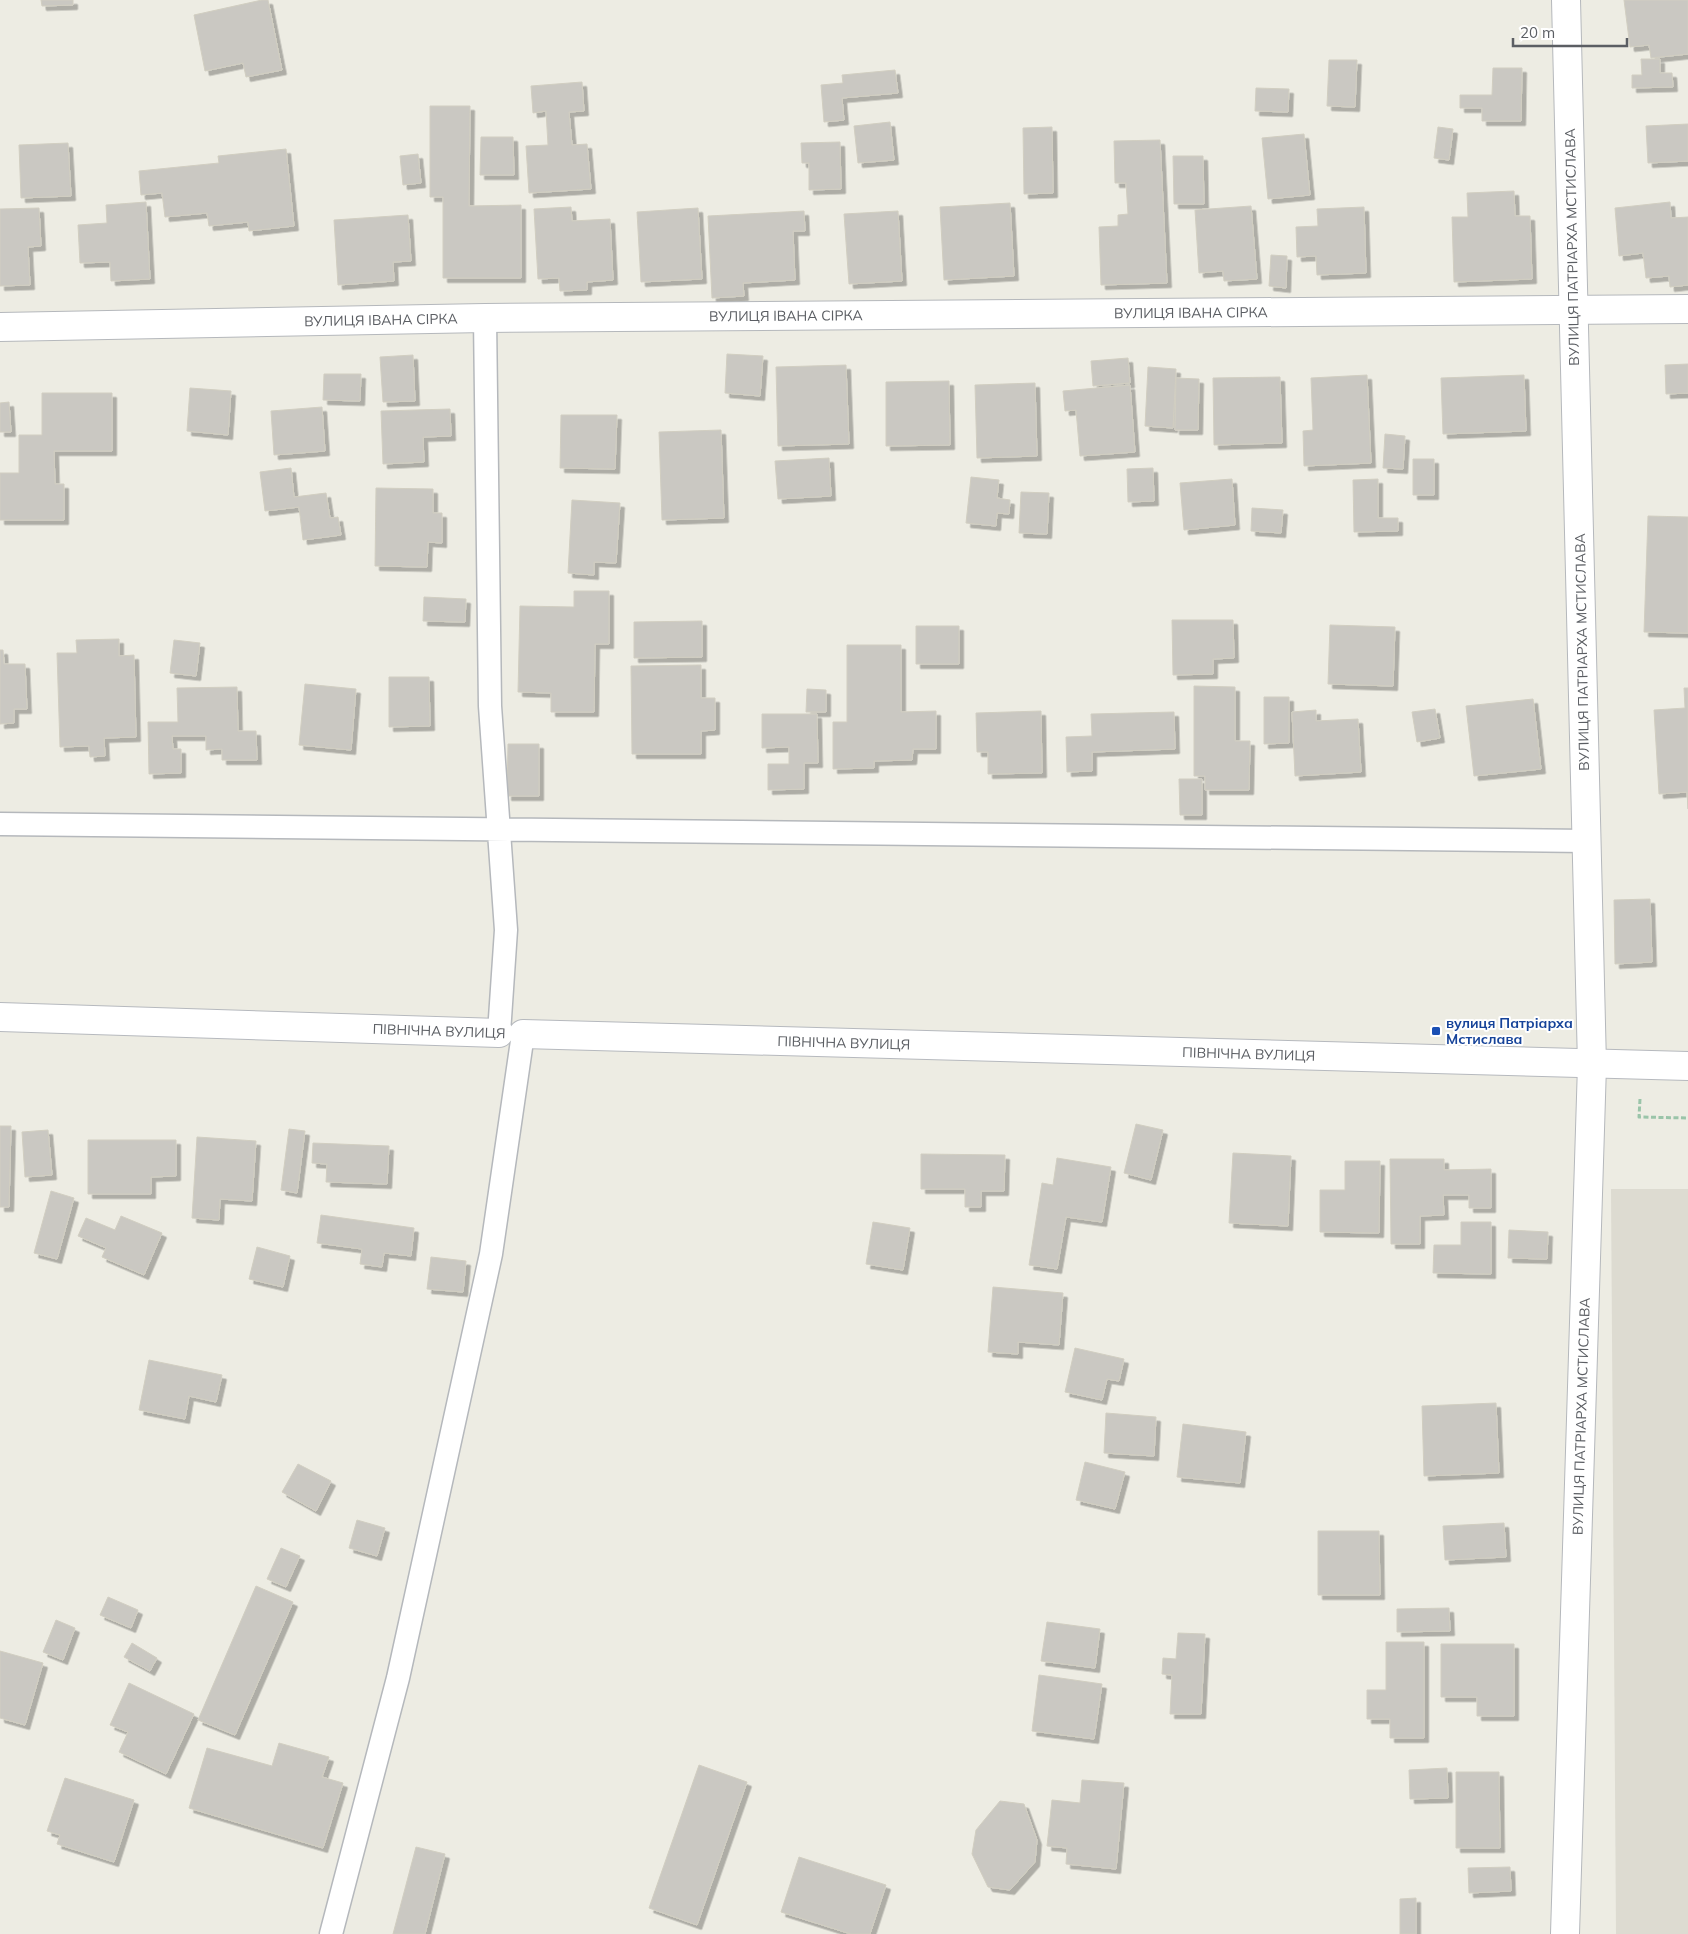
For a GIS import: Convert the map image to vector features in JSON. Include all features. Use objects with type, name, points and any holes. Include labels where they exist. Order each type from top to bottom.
[{"type":"street","name":"ВУЛИЦЯ ПАТРІАРХА МСТИСЛАВА","points":[[1565,1934],[1592,1064],[1566,0]]},
{"type":"street","name":"ВУЛИЦЯ ІВАНА СІРКА","points":[[0,327],[485,318],[1688,309]]},
{"type":"street","name":"ПІВНІЧНА ВУЛИЦЯ","points":[[0,1017],[511,1034],[1688,1066]]},
{"type":"lane","points":[[331,1934],[398,1678],[491,1254],[511,1034],[506,930],[490,706],[485,318]]},
{"type":"lane","points":[[0,824],[1586,841]]},
{"type":"path","points":[[1639,1117],[1688,1118]]},
{"type":"shaded area","points":[[1611,1189],[1688,1189],[1688,1934],[1616,1934]]},
{"type":"building","points":[[41,0],[73,0],[73,5],[42,6]]},
{"type":"building","points":[[268,0],[282,70],[246,77],[243,63],[205,71],[194,15]]},
{"type":"building","points":[[1624,0],[1688,0],[1688,54],[1651,58],[1649,45],[1630,47]]},
{"type":"building","points":[[1641,59],[1660,59],[1660,73],[1672,73],[1673,87],[1632,88],[1632,75],[1642,75]]},
{"type":"building","points":[[1329,60],[1357,60],[1355,107],[1327,106]]},
{"type":"building","points":[[1493,68],[1522,68],[1521,121],[1482,121],[1482,108],[1460,108],[1460,95],[1492,95]]},
{"type":"building","points":[[895,70],[898,93],[842,98],[844,120],[824,122],[821,85],[843,83],[842,75]]},
{"type":"building","points":[[582,82],[584,111],[569,112],[572,145],[587,144],[591,189],[529,193],[526,146],[548,145],[546,111],[533,113],[531,86]]},
{"type":"building","points":[[1256,88],[1289,89],[1288,112],[1255,111]]},
{"type":"building","points":[[430,106],[470,106],[469,206],[521,205],[521,278],[443,278],[443,197],[430,197]]},
{"type":"building","points":[[890,122],[894,160],[858,163],[854,126]]},
{"type":"building","points":[[1688,124],[1688,161],[1648,163],[1646,126]]},
{"type":"building","points":[[1052,127],[1053,193],[1024,194],[1023,128]]},
{"type":"building","points":[[1438,127],[1453,129],[1449,160],[1434,158]]},
{"type":"building","points":[[1304,134],[1310,195],[1268,199],[1262,138]]},
{"type":"building","points":[[481,137],[513,137],[514,175],[480,175]]},
{"type":"building","points":[[1160,140],[1167,283],[1101,285],[1099,227],[1118,226],[1118,215],[1128,214],[1126,183],[1115,183],[1114,141]]},
{"type":"building","points":[[840,142],[841,189],[809,190],[809,163],[802,163],[801,143]]},
{"type":"building","points":[[68,143],[71,196],[21,198],[19,145]]},
{"type":"building","points":[[286,149],[294,226],[249,231],[248,222],[209,226],[207,213],[165,217],[162,193],[141,195],[139,171],[219,163],[218,156]]},
{"type":"building","points":[[418,154],[421,183],[403,185],[400,156]]},
{"type":"building","points":[[1173,156],[1203,156],[1204,204],[1174,204]]},
{"type":"building","points":[[1514,191],[1515,216],[1530,216],[1532,279],[1454,282],[1452,217],[1468,217],[1467,193]]},
{"type":"building","points":[[146,202],[150,279],[111,281],[110,262],[80,263],[78,225],[107,223],[106,205]]},
{"type":"building","points":[[1670,202],[1671,218],[1688,217],[1688,285],[1670,287],[1669,276],[1646,278],[1643,253],[1619,256],[1615,208]]},
{"type":"building","points":[[1010,203],[1014,276],[944,280],[940,207]]},
{"type":"building","points":[[1251,206],[1257,279],[1224,281],[1223,271],[1199,273],[1195,210]]},
{"type":"building","points":[[571,207],[572,221],[610,219],[613,280],[587,282],[587,290],[560,291],[559,278],[538,279],[534,209]]},
{"type":"building","points":[[1364,207],[1366,273],[1317,275],[1316,256],[1297,257],[1296,227],[1318,226],[1317,209]]},
{"type":"building","points":[[39,208],[41,246],[28,247],[30,285],[0,286],[0,209]]},
{"type":"building","points":[[698,208],[702,279],[641,282],[637,212]]},
{"type":"building","points":[[804,211],[805,231],[793,231],[795,280],[743,283],[744,296],[712,298],[708,216]]},
{"type":"building","points":[[898,211],[902,281],[849,284],[844,214]]},
{"type":"building","points":[[408,215],[411,261],[393,262],[394,281],[338,285],[334,220]]},
{"type":"building","points":[[1271,255],[1287,256],[1286,288],[1269,286]]},
{"type":"building","points":[[727,354],[763,356],[760,396],[725,393]]},
{"type":"building","points":[[413,355],[415,401],[383,402],[380,357]]},
{"type":"building","points":[[1128,358],[1130,383],[1093,386],[1091,361]]},
{"type":"building","points":[[1688,364],[1688,393],[1666,394],[1665,365]]},
{"type":"building","points":[[846,365],[849,444],[778,446],[776,367]]},
{"type":"building","points":[[1148,367],[1176,369],[1173,428],[1145,426]]},
{"type":"building","points":[[324,374],[361,374],[360,401],[323,400]]},
{"type":"building","points":[[1367,375],[1371,463],[1304,466],[1303,431],[1313,430],[1311,378]]},
{"type":"building","points":[[1524,375],[1526,431],[1443,434],[1441,378]]},
{"type":"building","points":[[1280,377],[1282,443],[1214,445],[1213,378]]},
{"type":"building","points":[[1176,378],[1199,379],[1198,430],[1175,430]]},
{"type":"building","points":[[949,381],[950,445],[886,446],[886,382]]},
{"type":"building","points":[[1035,383],[1037,456],[977,458],[975,385]]},
{"type":"building","points":[[1130,385],[1135,452],[1080,456],[1076,410],[1065,411],[1063,391]]},
{"type":"building","points":[[190,388],[231,391],[228,435],[187,431]]},
{"type":"building","points":[[42,393],[112,393],[112,451],[54,451],[55,484],[64,484],[64,520],[0,520],[0,473],[19,473],[19,435],[42,435]]},
{"type":"building","points":[[9,402],[11,432],[0,432],[0,403]]},
{"type":"building","points":[[322,407],[325,451],[274,455],[271,411]]},
{"type":"building","points":[[450,409],[451,436],[423,437],[424,462],[383,464],[381,411]]},
{"type":"building","points":[[561,415],[617,415],[615,469],[560,468]]},
{"type":"building","points":[[721,430],[724,518],[662,520],[659,432]]},
{"type":"building","points":[[1385,434],[1405,436],[1403,469],[1383,468]]},
{"type":"building","points":[[829,458],[831,496],[778,499],[775,461]]},
{"type":"building","points":[[1413,459],[1434,459],[1434,495],[1413,495]]},
{"type":"building","points":[[291,468],[294,497],[326,493],[330,518],[338,517],[341,535],[303,540],[299,507],[265,511],[260,472]]},
{"type":"building","points":[[1153,468],[1154,501],[1128,502],[1127,469]]},
{"type":"building","points":[[971,477],[999,480],[997,498],[1010,500],[1009,514],[997,513],[996,526],[966,523]]},
{"type":"building","points":[[1232,479],[1235,525],[1184,530],[1180,483]]},
{"type":"building","points":[[1378,479],[1378,518],[1398,518],[1398,531],[1354,532],[1353,480]]},
{"type":"building","points":[[376,488],[433,489],[433,513],[442,513],[442,543],[428,542],[427,567],[375,566]]},
{"type":"building","points":[[1021,492],[1049,493],[1047,534],[1019,533]]},
{"type":"building","points":[[572,500],[620,503],[616,563],[594,562],[594,575],[568,573]]},
{"type":"building","points":[[1252,508],[1283,510],[1281,533],[1251,531]]},
{"type":"building","points":[[1648,516],[1688,517],[1688,633],[1644,632]]},
{"type":"building","points":[[574,591],[609,591],[609,644],[595,644],[594,712],[551,712],[551,693],[518,692],[520,606],[574,607]]},
{"type":"building","points":[[424,597],[466,599],[465,622],[423,621]]},
{"type":"building","points":[[1172,620],[1233,620],[1234,658],[1213,659],[1213,674],[1173,675]]},
{"type":"building","points":[[702,621],[702,657],[634,658],[634,622]]},
{"type":"building","points":[[1330,625],[1395,627],[1393,686],[1328,684]]},
{"type":"building","points":[[916,626],[959,626],[959,664],[916,664]]},
{"type":"building","points":[[119,639],[119,656],[134,655],[136,737],[104,738],[105,756],[90,757],[89,746],[60,747],[57,653],[77,653],[76,640]]},
{"type":"building","points":[[174,640],[200,643],[196,676],[170,673]]},
{"type":"building","points":[[847,645],[901,645],[901,712],[936,711],[936,749],[913,749],[912,760],[874,761],[874,768],[833,769],[833,722],[847,722]]},
{"type":"building","points":[[0,650],[3,650],[4,664],[25,664],[27,709],[14,709],[14,723],[0,724]]},
{"type":"building","points":[[701,665],[701,698],[715,698],[715,730],[701,731],[701,754],[632,754],[631,666]]},
{"type":"building","points":[[389,677],[429,677],[430,726],[389,727]]},
{"type":"building","points":[[305,684],[356,689],[351,750],[299,745]]},
{"type":"building","points":[[1194,686],[1235,687],[1235,741],[1250,741],[1249,790],[1205,790],[1205,776],[1194,776]]},
{"type":"building","points":[[237,687],[238,731],[256,731],[257,760],[222,760],[222,749],[206,750],[206,736],[172,736],[173,749],[181,749],[181,773],[149,774],[148,722],[178,722],[177,688]]},
{"type":"building","points":[[1684,688],[1688,688],[1688,809],[1687,792],[1659,794],[1654,710],[1685,708]]},
{"type":"building","points":[[807,689],[826,690],[826,712],[806,712]]},
{"type":"building","points":[[1264,697],[1289,697],[1289,743],[1264,744]]},
{"type":"building","points":[[1533,699],[1541,769],[1474,776],[1466,706]]},
{"type":"building","points":[[1435,709],[1440,738],[1417,742],[1412,712]]},
{"type":"building","points":[[1316,710],[1316,721],[1358,719],[1361,772],[1295,776],[1292,712]]},
{"type":"building","points":[[1041,711],[1042,773],[988,774],[988,752],[977,752],[976,713]]},
{"type":"building","points":[[1174,712],[1175,749],[1092,752],[1092,771],[1067,772],[1066,737],[1092,736],[1091,714]]},
{"type":"building","points":[[762,714],[817,714],[818,763],[804,763],[804,789],[768,790],[768,764],[789,764],[789,747],[762,748]]},
{"type":"building","points":[[508,744],[539,744],[539,796],[507,796]]},
{"type":"building","points":[[1179,779],[1202,779],[1202,815],[1180,815]]},
{"type":"building","points":[[1650,899],[1652,962],[1615,964],[1614,900]]},
{"type":"building","points":[[1136,1124],[1163,1130],[1151,1180],[1124,1173]]},
{"type":"building","points":[[0,1126],[11,1126],[9,1207],[0,1207]]},
{"type":"building","points":[[289,1129],[305,1131],[297,1193],[281,1190]]},
{"type":"building","points":[[48,1130],[52,1175],[25,1177],[22,1132]]},
{"type":"building","points":[[197,1137],[256,1141],[252,1201],[220,1199],[219,1220],[192,1218]]},
{"type":"building","points":[[88,1140],[176,1140],[176,1176],[151,1177],[151,1194],[88,1194]]},
{"type":"building","points":[[313,1143],[389,1146],[387,1184],[326,1182],[327,1164],[312,1163]]},
{"type":"building","points":[[1233,1153],[1291,1156],[1288,1226],[1229,1223]]},
{"type":"building","points":[[921,1154],[1005,1155],[1004,1191],[981,1191],[981,1207],[965,1207],[965,1189],[921,1189]]},
{"type":"building","points":[[1057,1158],[1111,1167],[1102,1222],[1066,1217],[1057,1269],[1029,1265],[1042,1183],[1053,1185]]},
{"type":"building","points":[[1390,1159],[1444,1159],[1444,1170],[1491,1169],[1491,1208],[1469,1208],[1469,1195],[1443,1195],[1444,1215],[1420,1216],[1420,1244],[1391,1244]]},
{"type":"building","points":[[1345,1161],[1380,1161],[1379,1233],[1320,1232],[1320,1190],[1345,1190]]},
{"type":"building","points":[[51,1191],[74,1198],[57,1259],[34,1253]]},
{"type":"building","points":[[321,1215],[414,1228],[411,1256],[384,1253],[382,1267],[360,1264],[362,1249],[317,1243]]},
{"type":"building","points":[[121,1216],[162,1233],[144,1275],[102,1257],[106,1248],[78,1236],[86,1218],[115,1230]]},
{"type":"building","points":[[873,1222],[910,1228],[903,1270],[866,1264]]},
{"type":"building","points":[[1461,1222],[1491,1222],[1491,1274],[1433,1273],[1434,1245],[1461,1245]]},
{"type":"building","points":[[1509,1230],[1548,1232],[1547,1259],[1508,1258]]},
{"type":"building","points":[[257,1247],[290,1256],[283,1287],[249,1279]]},
{"type":"building","points":[[431,1257],[466,1261],[463,1292],[427,1289]]},
{"type":"building","points":[[993,1287],[1063,1293],[1059,1345],[1018,1342],[1018,1354],[988,1352]]},
{"type":"building","points":[[1075,1348],[1124,1359],[1119,1381],[1107,1379],[1102,1400],[1065,1392]]},
{"type":"building","points":[[149,1360],[222,1375],[216,1402],[189,1396],[185,1419],[139,1410]]},
{"type":"building","points":[[1496,1403],[1499,1473],[1424,1476],[1422,1406]]},
{"type":"building","points":[[1106,1413],[1156,1417],[1154,1456],[1104,1453]]},
{"type":"building","points":[[1183,1424],[1246,1432],[1240,1483],[1177,1477]]},
{"type":"building","points":[[1085,1462],[1125,1472],[1115,1509],[1076,1500]]},
{"type":"building","points":[[298,1464],[331,1481],[316,1511],[282,1492]]},
{"type":"building","points":[[357,1520],[385,1528],[377,1556],[349,1548]]},
{"type":"building","points":[[1504,1523],[1506,1557],[1445,1560],[1443,1526]]},
{"type":"building","points":[[1318,1531],[1379,1531],[1380,1595],[1318,1595]]},
{"type":"building","points":[[281,1548],[300,1556],[286,1587],[267,1579]]},
{"type":"building","points":[[256,1586],[293,1602],[235,1735],[198,1720]]},
{"type":"building","points":[[108,1597],[138,1610],[131,1628],[100,1615]]},
{"type":"building","points":[[1449,1608],[1450,1631],[1397,1632],[1397,1609]]},
{"type":"building","points":[[56,1620],[75,1628],[63,1660],[43,1652]]},
{"type":"building","points":[[1047,1622],[1100,1629],[1095,1668],[1041,1661]]},
{"type":"building","points":[[1178,1633],[1205,1634],[1201,1714],[1170,1714],[1172,1675],[1162,1674],[1163,1658],[1176,1659]]},
{"type":"building","points":[[1386,1642],[1424,1642],[1424,1738],[1390,1738],[1390,1719],[1367,1719],[1367,1690],[1386,1690]]},
{"type":"building","points":[[132,1643],[157,1658],[150,1671],[124,1657]]},
{"type":"building","points":[[1441,1644],[1514,1644],[1514,1716],[1477,1716],[1477,1697],[1441,1697]]},
{"type":"building","points":[[0,1651],[43,1663],[25,1725],[0,1718]]},
{"type":"building","points":[[1039,1675],[1102,1684],[1094,1739],[1032,1731]]},
{"type":"building","points":[[129,1683],[194,1714],[166,1774],[119,1752],[128,1732],[110,1725]]},
{"type":"building","points":[[279,1743],[329,1757],[322,1777],[343,1783],[323,1848],[189,1808],[207,1748],[272,1766]]},
{"type":"building","points":[[699,1765],[747,1782],[697,1925],[649,1908]]},
{"type":"building","points":[[1447,1768],[1448,1798],[1410,1799],[1409,1770]]},
{"type":"building","points":[[1456,1772],[1499,1772],[1500,1848],[1456,1848]]},
{"type":"building","points":[[65,1778],[134,1800],[114,1862],[57,1844],[60,1835],[47,1831]]},
{"type":"building","points":[[1082,1780],[1124,1783],[1116,1869],[1066,1864],[1067,1848],[1047,1846],[1052,1800],[1080,1803]]},
{"type":"building","points":[[1000,1801],[1024,1804],[1037,1840],[1035,1862],[1010,1890],[988,1887],[972,1854],[976,1830]]},
{"type":"building","points":[[416,1847],[445,1854],[425,1934],[393,1934]]},
{"type":"building","points":[[799,1857],[886,1885],[870,1934],[851,1934],[781,1912]]},
{"type":"building","points":[[1510,1867],[1511,1891],[1469,1893],[1468,1868]]},
{"type":"building","points":[[1416,1898],[1416,1934],[1400,1934],[1400,1899]]},
{"type":"place","name":"вулиця Патріарха Мстислава","points":[[1436,1031]]}]
